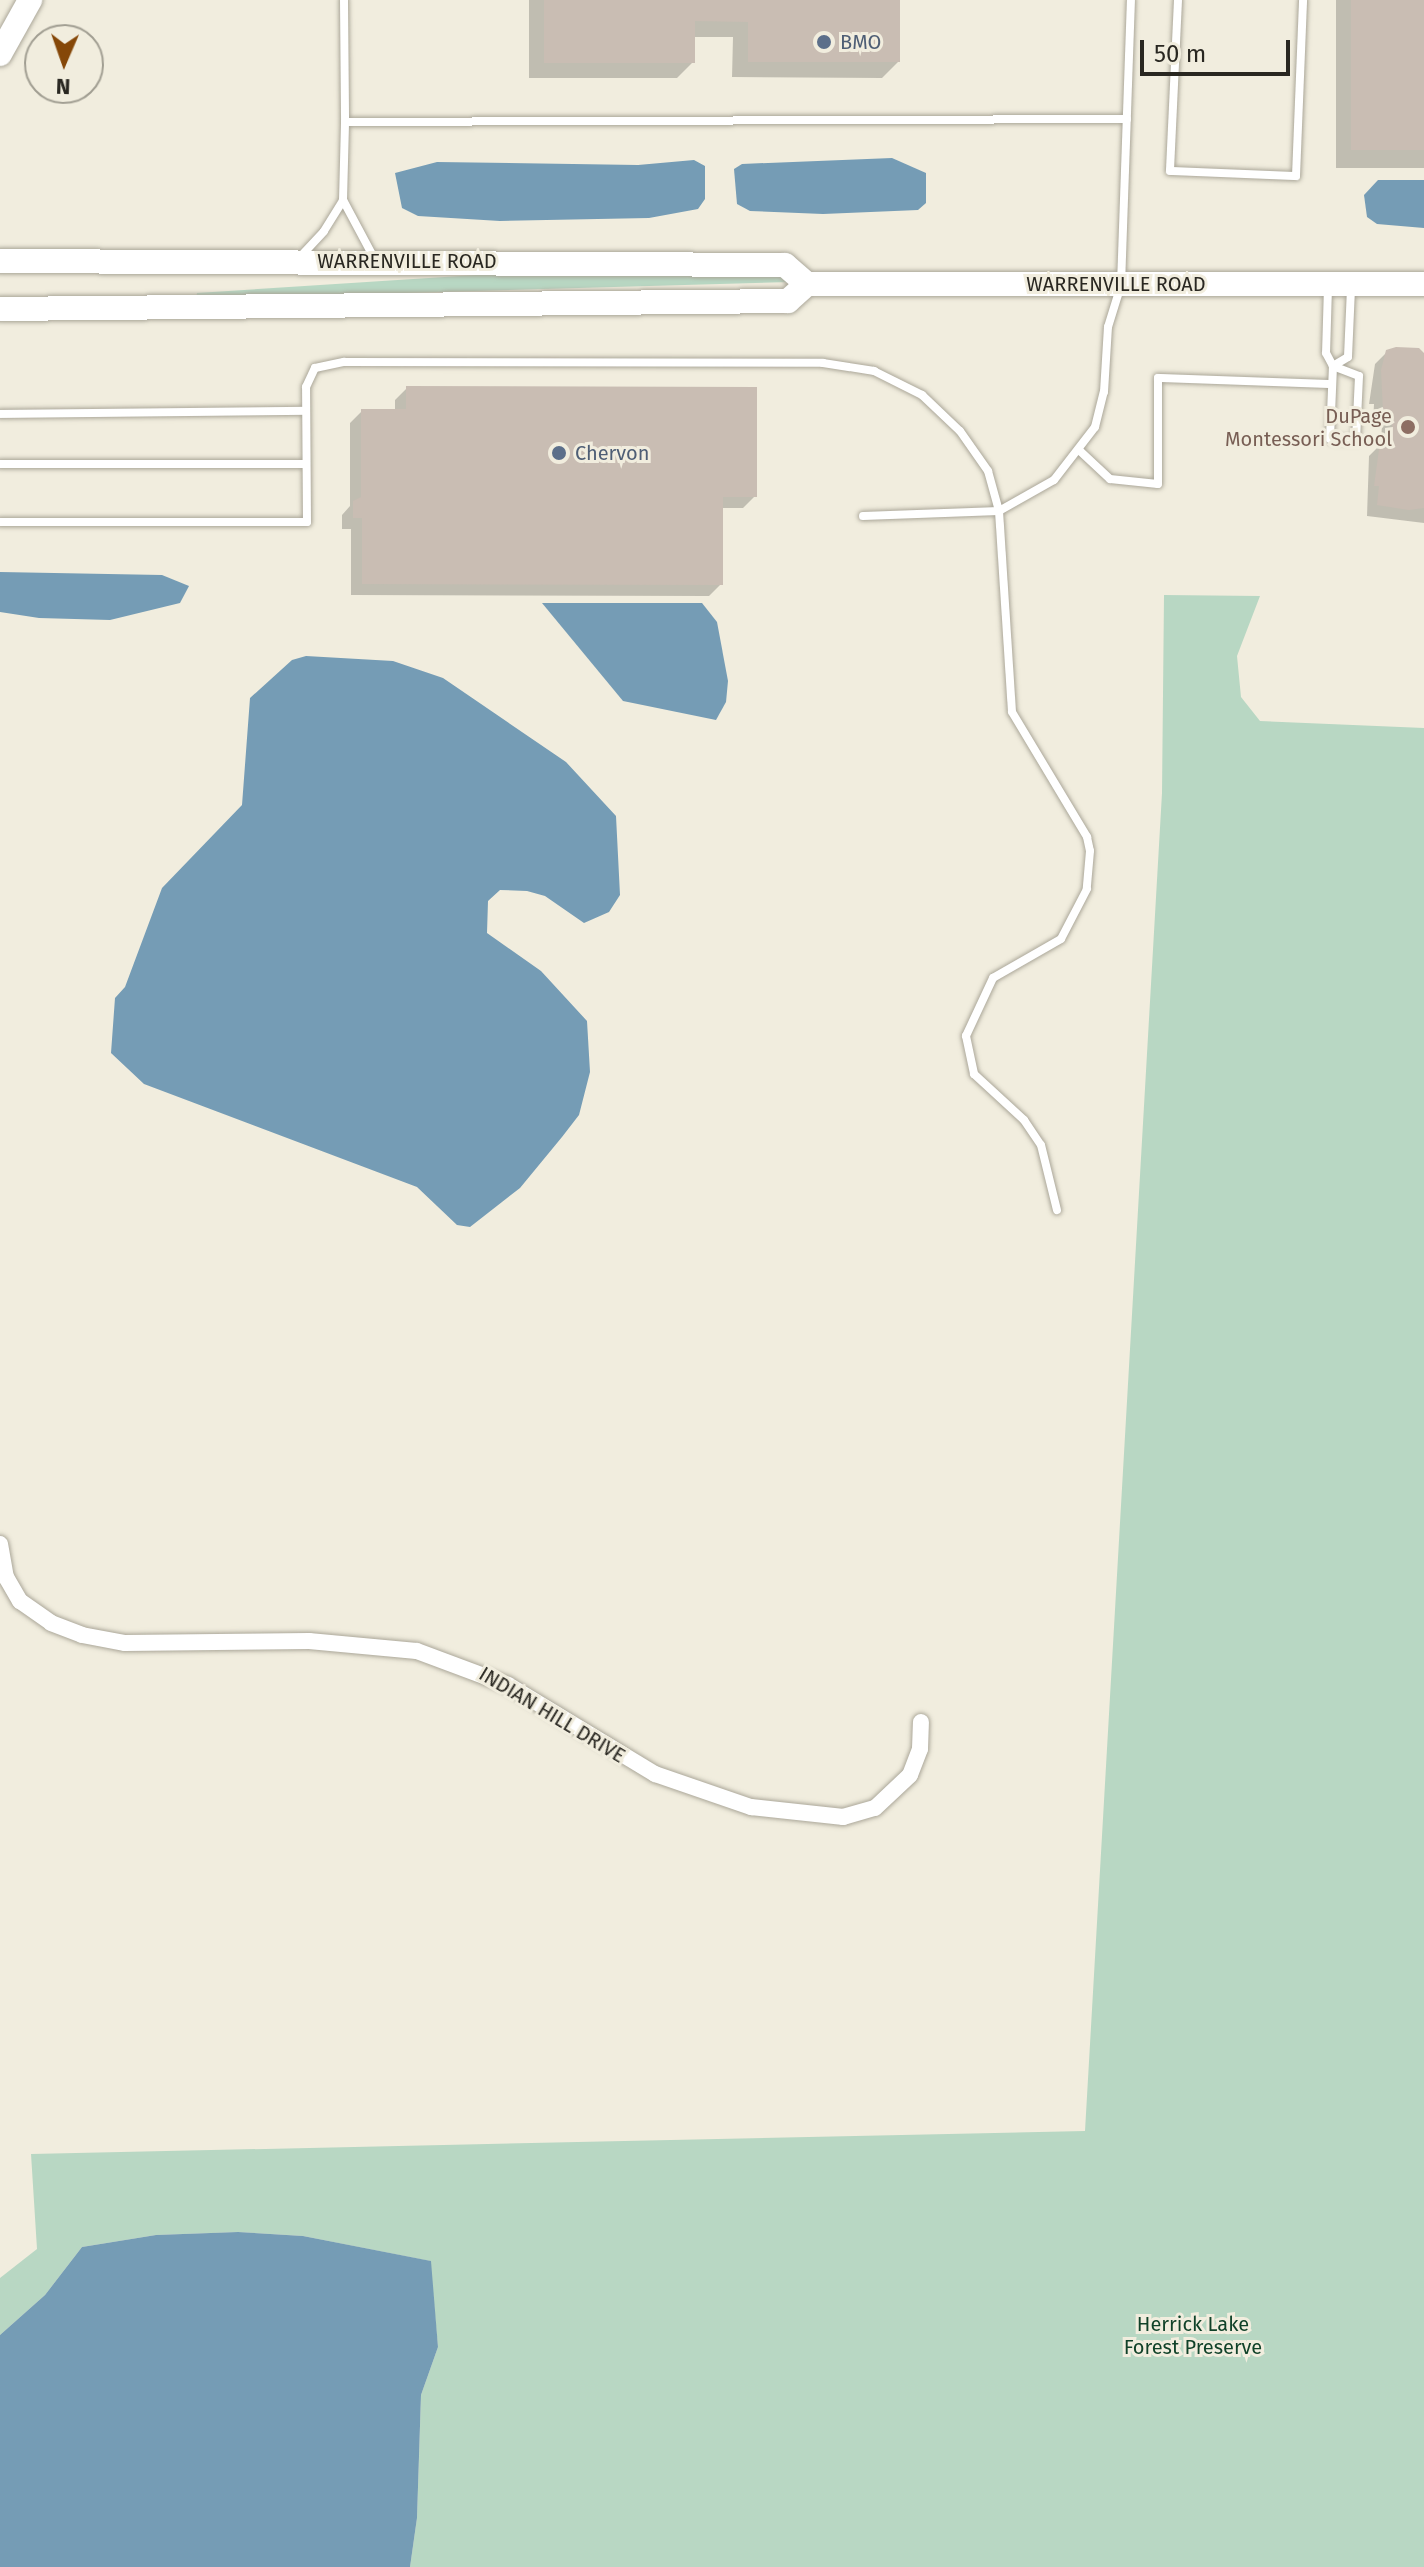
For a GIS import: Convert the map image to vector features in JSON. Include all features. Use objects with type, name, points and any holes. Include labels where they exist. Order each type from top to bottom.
[{"type":"main road","points":[[0,54],[30,0]]},
{"type":"main road","points":[[0,239],[29,260]]},
{"type":"main road","name":"WARRENVILLE ROAD","points":[[0,261],[296,260],[785,265],[807,284],[1424,284]]},
{"type":"main road","name":"WARRENVILLE ROAD","points":[[0,309],[788,301],[807,284]]},
{"type":"street","name":"INDIAN HILL DRIVE","points":[[0,1544],[6,1577],[20,1601],[72,1632],[125,1643],[309,1641],[417,1651],[508,1685],[655,1774],[751,1807],[843,1817],[885,1802],[916,1763],[921,1722]]},
{"type":"lane","points":[[344,0],[343,200],[375,261]]},
{"type":"lane","points":[[863,516],[999,511],[1054,480],[1080,451],[1095,427],[1104,392],[1108,327],[1121,285],[1131,0]]},
{"type":"lane","points":[[1178,0],[1170,171],[1296,176],[1303,0]]},
{"type":"lane","points":[[345,122],[1127,119]]},
{"type":"lane","points":[[296,260],[324,231],[343,200]]},
{"type":"lane","points":[[1333,366],[1359,376],[1356,440],[1330,439],[1333,366],[1326,353],[1340,284]]},
{"type":"lane","points":[[1333,366],[1348,357],[1340,284]]},
{"type":"lane","points":[[0,522],[307,522],[306,387],[315,368],[344,362],[823,363],[874,371],[922,395],[960,431],[988,471],[999,511],[1012,712],[1087,837],[1091,867],[1087,889],[1061,939],[993,978],[969,1023],[966,1049],[974,1074],[1024,1120],[1041,1145],[1057,1210]]},
{"type":"lane","points":[[1080,451],[1110,479],[1158,484],[1158,378],[1332,384]]},
{"type":"lane","points":[[0,414],[306,411]]},
{"type":"lane","points":[[0,464],[306,464]]},
{"type":"green space","points":[[491,274],[789,277],[789,282],[196,299],[197,293]]},
{"type":"green space","name":"Herrick Lake Forest Preserve","points":[[1164,595],[1260,596],[1237,656],[1241,697],[1260,721],[1424,728],[1424,2567],[410,2567],[417,2518],[421,2395],[438,2347],[430,2261],[303,2236],[239,2232],[156,2235],[82,2247],[45,2295],[0,2335],[0,2278],[37,2249],[31,2154],[1085,2131],[1162,793]]},
{"type":"water","points":[[892,158],[926,173],[926,203],[918,210],[823,214],[750,211],[737,204],[734,169],[742,164]]},
{"type":"water","points":[[694,160],[705,166],[705,199],[698,209],[649,218],[500,221],[418,216],[402,208],[395,173],[437,162],[638,165]]},
{"type":"water","points":[[1378,180],[1424,180],[1424,228],[1377,224],[1367,217],[1364,195]]},
{"type":"water","points":[[0,572],[162,575],[189,586],[180,603],[110,620],[39,618],[0,612]]},
{"type":"water","points":[[542,603],[702,603],[717,622],[728,681],[726,702],[716,720],[623,701]]},
{"type":"water","points":[[306,656],[393,661],[443,678],[566,762],[616,816],[620,895],[609,912],[584,923],[545,896],[527,891],[500,890],[488,901],[487,933],[541,971],[587,1021],[590,1072],[579,1115],[562,1137],[520,1188],[470,1227],[457,1225],[417,1187],[144,1084],[111,1053],[115,998],[125,987],[162,888],[242,805],[250,698],[292,660]]},
{"type":"water","points":[[238,2232],[303,2236],[431,2261],[438,2347],[421,2395],[417,2518],[410,2567],[0,2567],[0,2335],[45,2295],[82,2247],[156,2235]]},
{"type":"building","name":"BMO","points":[[544,0],[900,0],[900,62],[748,62],[748,22],[695,21],[695,63],[544,63]]},
{"type":"building","points":[[1351,0],[1424,0],[1424,150],[1351,150]]},
{"type":"building","name":"DuPage Montessori School","points":[[1419,348],[1424,353],[1424,508],[1409,510],[1377,505],[1379,486],[1374,486],[1380,442],[1391,443],[1393,412],[1383,411],[1381,370],[1386,350]]},
{"type":"building","name":"Chervon","points":[[406,386],[757,387],[757,497],[723,497],[723,585],[362,584],[362,518],[353,518],[353,501],[361,497],[361,409],[406,409]]},
{"type":"place","name":"BMO","points":[[824,42]]},
{"type":"place","name":"DuPage Montessori School","points":[[1408,427]]},
{"type":"place","name":"Chervon","points":[[559,453]]}]
